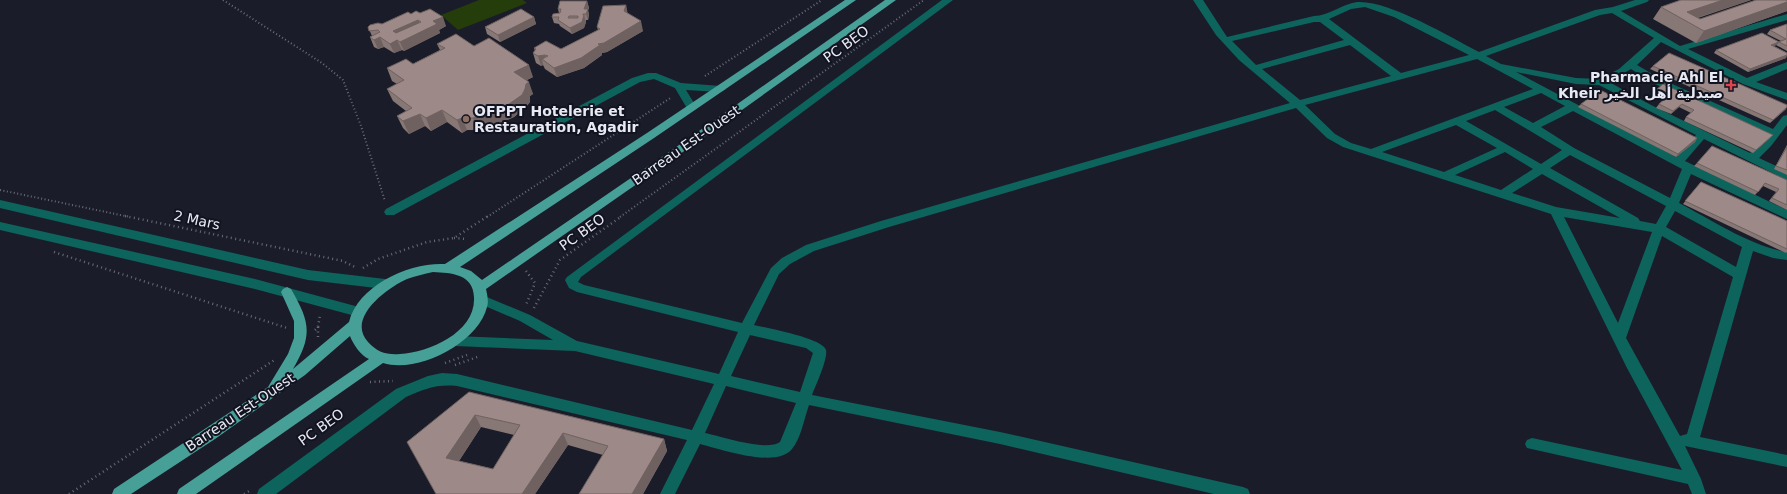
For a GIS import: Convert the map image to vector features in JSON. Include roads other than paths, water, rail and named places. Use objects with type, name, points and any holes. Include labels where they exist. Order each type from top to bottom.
[{"type":"main road","name":"Barreau Est-Ouest","points":[[448,268],[721,89],[851,0]]},
{"type":"main road","name":"Barreau Est-Ouest","points":[[480,286],[680,149],[891,0]]},
{"type":"main road","points":[[448,268],[462,271],[472,278],[480,286],[482,300],[478,314],[469,328],[455,341],[437,351],[418,357],[398,360],[381,358],[369,352],[360,345],[356,335],[357,318],[371,296],[385,284],[402,275],[418,270],[448,268]]},
{"type":"main road","points":[[273,391],[300,338],[297,310],[287,292]]},
{"type":"main road","name":"Barreau Est-Ouest","points":[[119,494],[273,391],[331,348],[357,318]]},
{"type":"main road","points":[[184,494],[337,386],[381,358]]},
{"type":"street","points":[[260,490],[401,394],[428,382],[442,379],[457,380],[757,451],[771,453],[780,451],[788,443],[805,399],[820,355],[818,348],[810,344],[745,330],[581,289],[573,285],[571,280],[596,259],[948,0]]},
{"type":"street","points":[[1198,0],[1225,40],[1255,68],[1298,104],[1331,136],[1370,153],[1555,211],[1660,229],[1740,275]]},
{"type":"street","points":[[667,494],[696,437],[745,330],[775,271],[786,261],[810,248],[885,224],[1298,104],[1476,56],[1598,12],[1614,10],[1644,0]]},
{"type":"street","points":[[1225,40],[1314,19],[1322,19],[1357,5],[1373,6],[1438,34],[1572,108],[1688,168],[1787,215]]},
{"type":"street","points":[[1614,10],[1679,49],[1747,82],[1787,97]]},
{"type":"street","points":[[1679,49],[1787,17]]},
{"type":"street","points":[[1322,19],[1398,76]]},
{"type":"street","points":[[1601,82],[1623,71],[1660,38]]},
{"type":"street","points":[[1255,68],[1352,41]]},
{"type":"street","points":[[1490,63],[1576,81],[1601,82],[1647,108],[1787,176]]},
{"type":"street","points":[[1631,65],[1657,81],[1775,134]]},
{"type":"street","points":[[1747,82],[1787,66]]},
{"type":"street","points":[[390,212],[636,80],[656,76],[683,88],[721,89]]},
{"type":"street","points":[[683,88],[692,108]]},
{"type":"street","points":[[1370,153],[1540,90]]},
{"type":"street","points":[[1495,106],[1570,150],[1749,245],[1773,254],[1787,256]]},
{"type":"street","points":[[1533,127],[1572,108]]},
{"type":"street","points":[[1456,120],[1642,225]]},
{"type":"street","points":[[1752,158],[1786,121]]},
{"type":"street","points":[[1677,162],[1703,134]]},
{"type":"street","points":[[1444,176],[1505,148]]},
{"type":"street","points":[[1503,194],[1570,150]]},
{"type":"street","points":[[1620,337],[1660,229],[1673,204],[1688,168]]},
{"type":"street","points":[[0,204],[308,275],[385,284]]},
{"type":"street","points":[[1555,211],[1620,337],[1634,368],[1674,438],[1694,479],[1699,494]]},
{"type":"street","points":[[0,226],[287,292],[323,302],[357,318]]},
{"type":"street","points":[[1692,441],[1749,245]]},
{"type":"street","points":[[482,300],[523,317],[574,346]]},
{"type":"street","points":[[455,341],[574,346],[805,399],[1000,438],[1243,494]]},
{"type":"street","points":[[1674,438],[1787,461]]},
{"type":"street","points":[[1532,444],[1694,479]]},
{"type":"place","name":"Pharmacie Ahl El Kheir صيدلية أهل الخير","points":[[1731,85]]},
{"type":"place","name":"OFPPT Hotelerie et Restauration, Agadir","points":[[466,119]]}]
